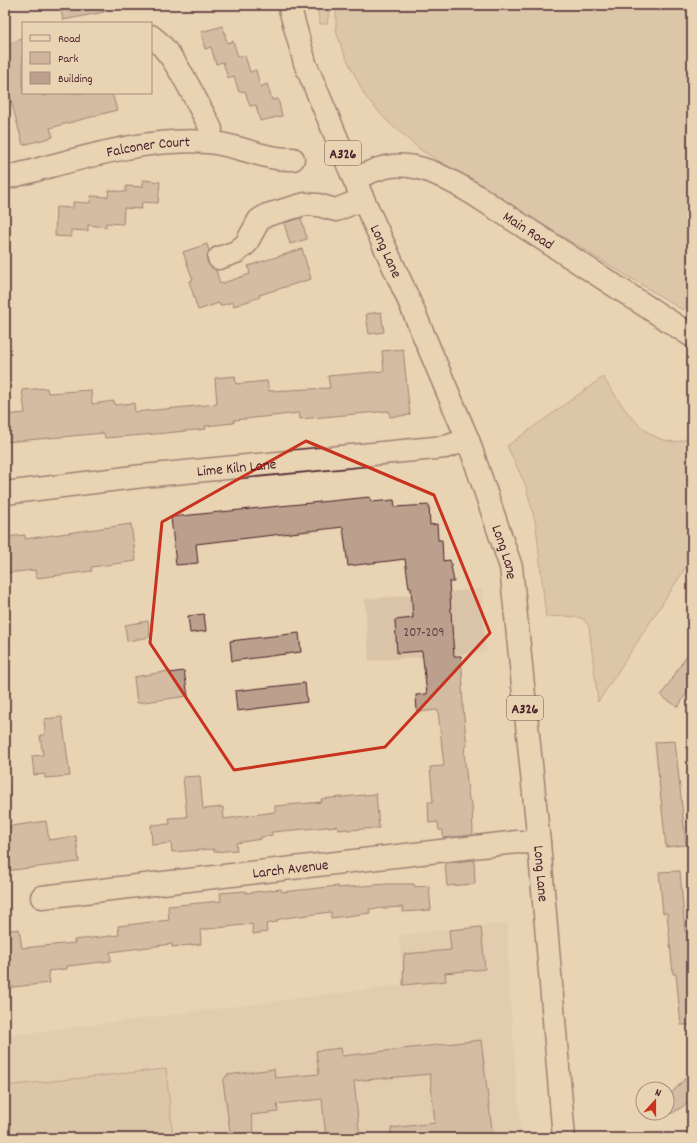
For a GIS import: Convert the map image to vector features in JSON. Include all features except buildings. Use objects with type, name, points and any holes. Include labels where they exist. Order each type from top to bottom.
[{"type":"street","name":"Long Lane","points":[[289,5],[305,63],[354,179],[408,296],[468,440],[512,567],[539,844],[564,1138]]},
{"type":"street","points":[[152,37],[158,41],[167,53],[206,119],[211,129],[208,142]]},
{"type":"street","name":"Falconer Court","points":[[5,178],[119,150],[164,142],[208,142],[274,158],[293,159]]},
{"type":"street","name":"Main Road","points":[[354,179],[386,167],[401,166],[424,169],[438,174],[472,193],[692,336]]},
{"type":"street","points":[[219,258],[236,252],[246,244],[259,220],[267,215],[305,204],[318,205],[336,210],[363,199]]},
{"type":"street","name":"Lime Kiln Lane","points":[[5,493],[143,476],[445,447],[468,440]]},
{"type":"street","name":"Larch Avenue","points":[[42,897],[518,842],[539,844]]},
{"type":"highlighted area","points":[[306,441],[434,495],[490,633],[385,747],[234,770],[150,643],[162,522]]},
{"type":"shaded area","points":[[482,589],[486,652],[369,661],[365,599]]},
{"type":"shaded area","points":[[508,923],[508,975],[521,1138],[5,1138],[5,1036],[403,985],[399,935]]},
{"type":"green space","points":[[317,5],[330,5],[327,24],[320,24]]},
{"type":"green space","points":[[336,5],[692,5],[692,302],[683,310],[421,150],[388,122],[365,96],[342,49],[336,30]]},
{"type":"green space","points":[[603,377],[632,418],[651,434],[674,442],[692,438],[692,558],[598,702],[589,626],[582,618],[565,616],[546,617],[536,525],[526,486],[507,446]]},
{"type":"green space","points":[[166,1069],[173,1138],[5,1138],[5,1086]]}]
